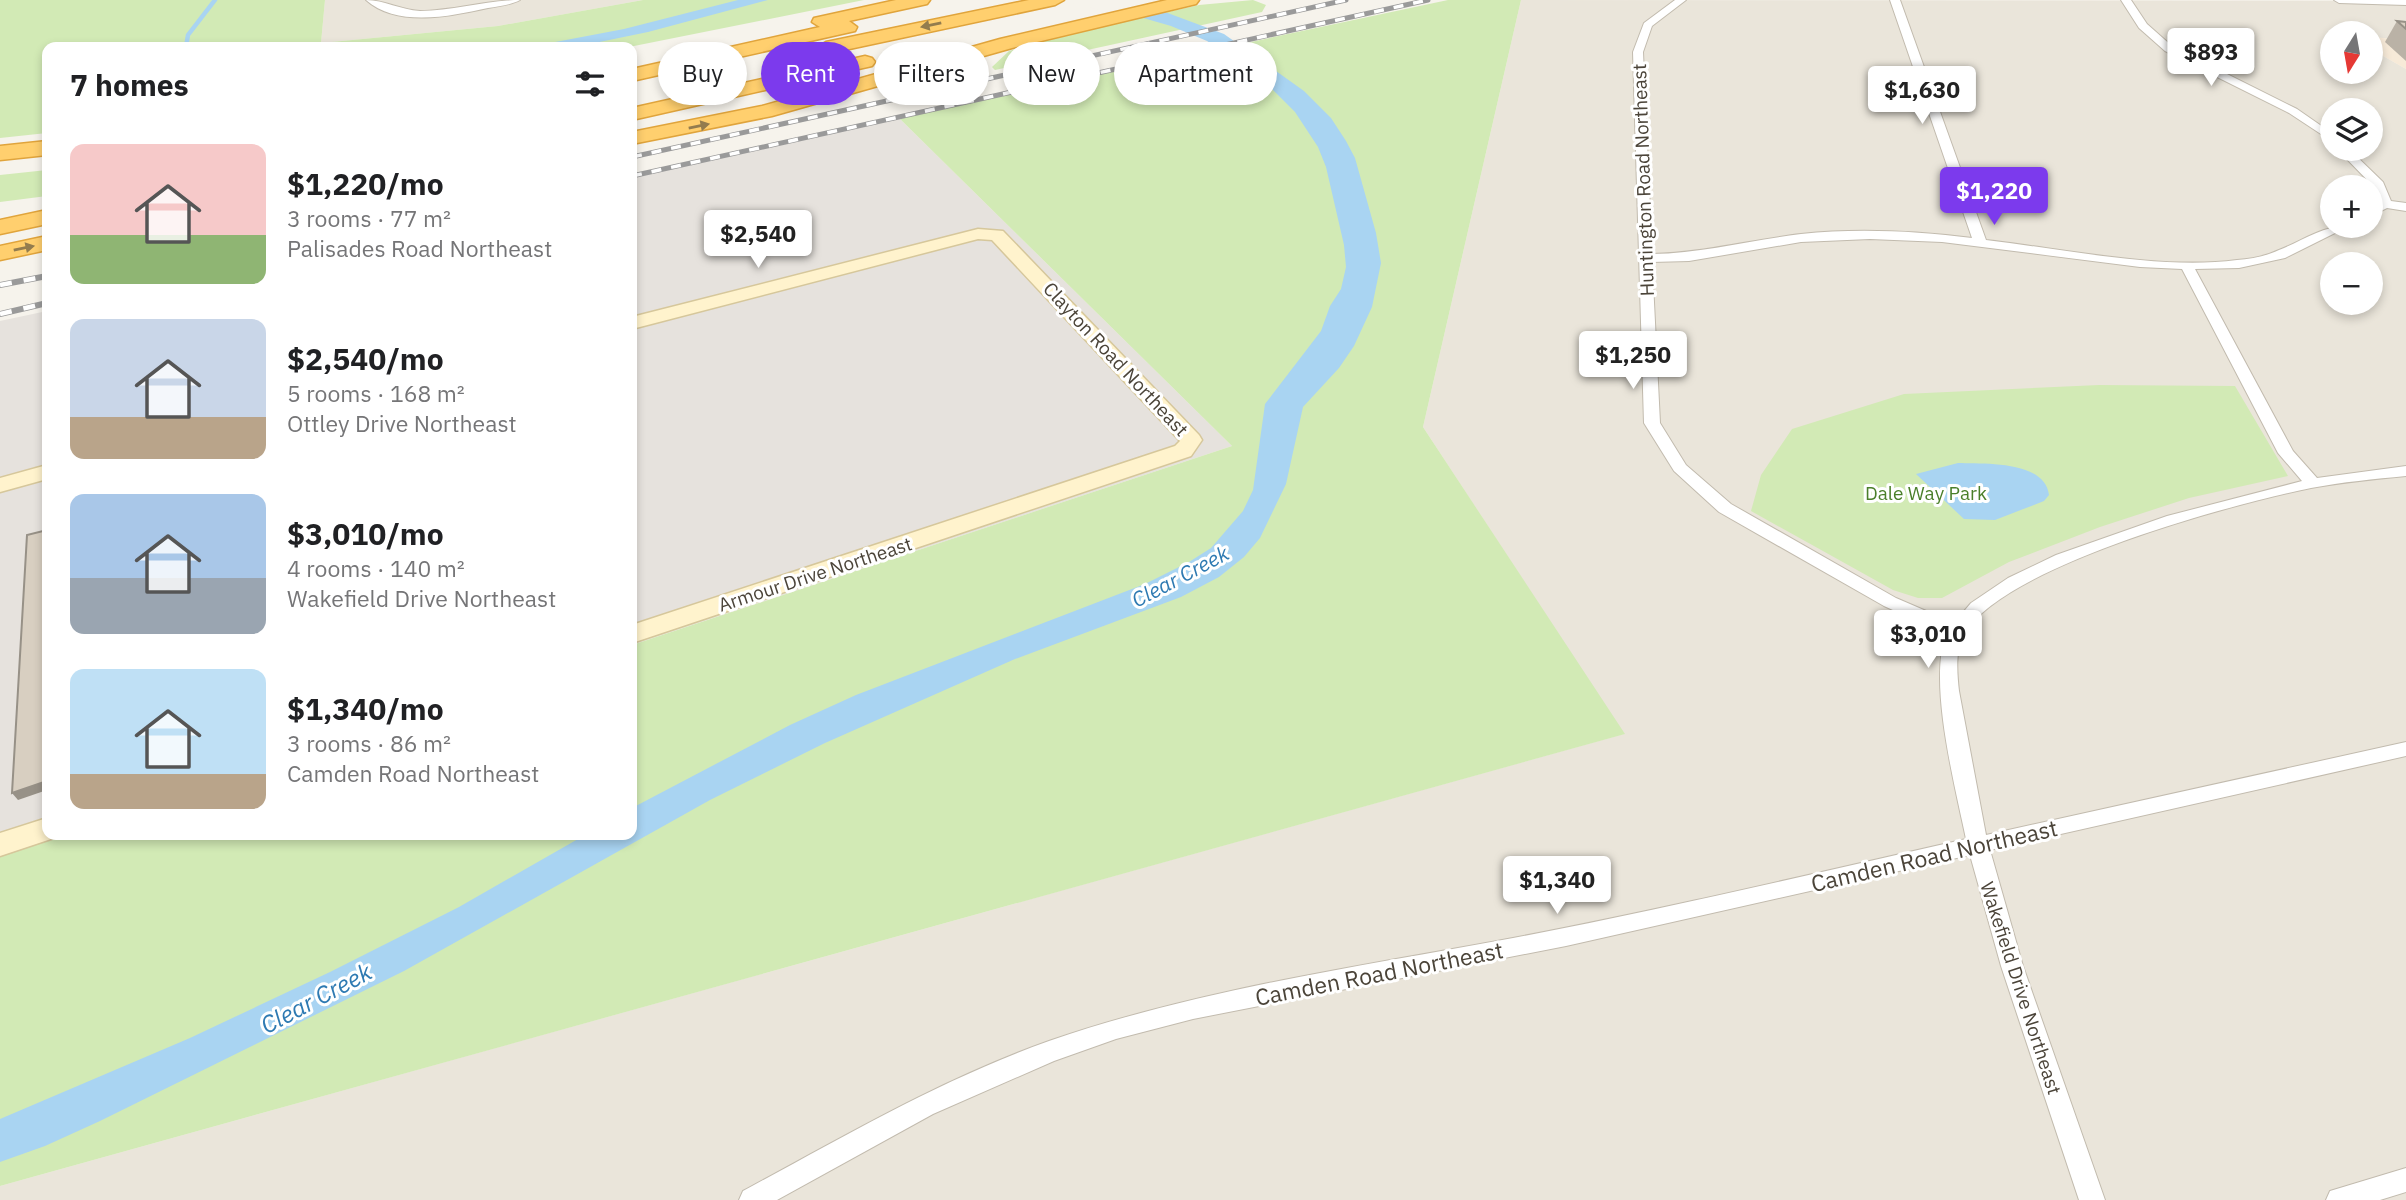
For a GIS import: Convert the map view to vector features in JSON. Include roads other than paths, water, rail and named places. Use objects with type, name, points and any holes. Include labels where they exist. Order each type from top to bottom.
[{"type":"highway","points":[[637,62],[921,0]]},
{"type":"highway","points":[[637,89],[1055,0]]},
{"type":"highway","points":[[637,113],[1149,0]]},
{"type":"highway","points":[[637,137],[765,112],[951,58],[1190,0]]},
{"type":"highway","points":[[637,74],[947,3]]},
{"type":"highway","points":[[0,143],[42,139]]},
{"type":"highway","points":[[0,153],[42,149]]},
{"type":"highway","points":[[0,162],[42,160]]},
{"type":"highway","points":[[0,219],[42,211]]},
{"type":"highway","points":[[0,227],[42,218]]},
{"type":"highway","points":[[0,253],[42,244]]},
{"type":"street","points":[[371,0],[383,8],[422,13],[470,9],[515,0]]},
{"type":"street","name":"Huntington Road Northeast","points":[[1681,0],[1648,25],[1638,52],[1652,423],[1680,468],[1701,490],[1751,525],[1890,602],[1956,631]]},
{"type":"street","points":[[1895,0],[1980,242]]},
{"type":"street","points":[[2126,0],[2143,26],[2169,49],[2293,111],[2320,130]]},
{"type":"street","points":[[2339,0],[2406,2]]},
{"type":"street","points":[[2355,161],[2379,185],[2385,204],[2406,207]]},
{"type":"street","name":"Clayton Road Northeast","points":[[637,322],[978,234],[992,234],[1002,238],[1191,440],[1183,451],[998,513]]},
{"type":"street","points":[[1646,258],[1689,257],[1768,242],[1835,236],[1906,236],[2187,266],[2263,260],[2320,237]]},
{"type":"street","points":[[2187,266],[2286,453],[2313,483]]},
{"type":"street","name":"Wakefield Drive Northeast","points":[[2092,1200],[2021,995],[1977,845],[1959,758],[1948,679],[1949,652],[1956,631],[1971,611],[1989,595],[2061,559],[2188,515],[2313,483],[2406,471]]},
{"type":"street","points":[[0,485],[42,473]]},
{"type":"street","name":"Armour Drive Northeast","points":[[637,633],[998,513]]},
{"type":"street","name":"Camden Road Northeast","points":[[751,1200],[924,1106],[1048,1052],[1116,1029],[1194,1009],[1566,936],[2406,749]]},
{"type":"street","points":[[0,845],[42,831]]},
{"type":"street","points":[[2339,1200],[2406,1180]]},
{"type":"water","points":[[738,0],[768,0],[599,42],[555,42],[624,29]]},
{"type":"water","points":[[1118,0],[1165,12],[1224,34],[1235,42],[1209,42],[1171,26],[1119,11]]},
{"type":"water","name":"Clear Creek","points":[[1277,72],[1304,91],[1331,118],[1346,141],[1355,158],[1376,233],[1381,263],[1372,307],[1354,346],[1339,368],[1303,407],[1286,484],[1260,538],[1244,557],[1219,577],[1181,597],[1015,659],[825,743],[710,800],[404,971],[100,1121],[45,1146],[0,1162],[0,1119],[190,1038],[330,972],[459,907],[576,840],[637,840],[637,805],[790,725],[856,695],[1145,584],[1211,548],[1243,511],[1253,490],[1265,404],[1321,331],[1330,306],[1341,289],[1346,267],[1344,245],[1326,167],[1318,147],[1295,112],[1277,94]]},
{"type":"water","points":[[1958,463],[1997,464],[2025,470],[2037,475],[2045,484],[2049,495],[2044,501],[1995,520],[1964,519],[1916,474]]},
{"type":"waterway","points":[[187,42],[188,35],[215,0]]},
{"type":"railway","points":[[637,156],[1346,0]]},
{"type":"railway","points":[[637,175],[1428,0]]},
{"type":"railway","points":[[0,285],[42,277]]},
{"type":"railway","points":[[0,314],[42,304]]},
{"type":"park label","name":"Dale Way Park","points":[[1926,493]]}]
